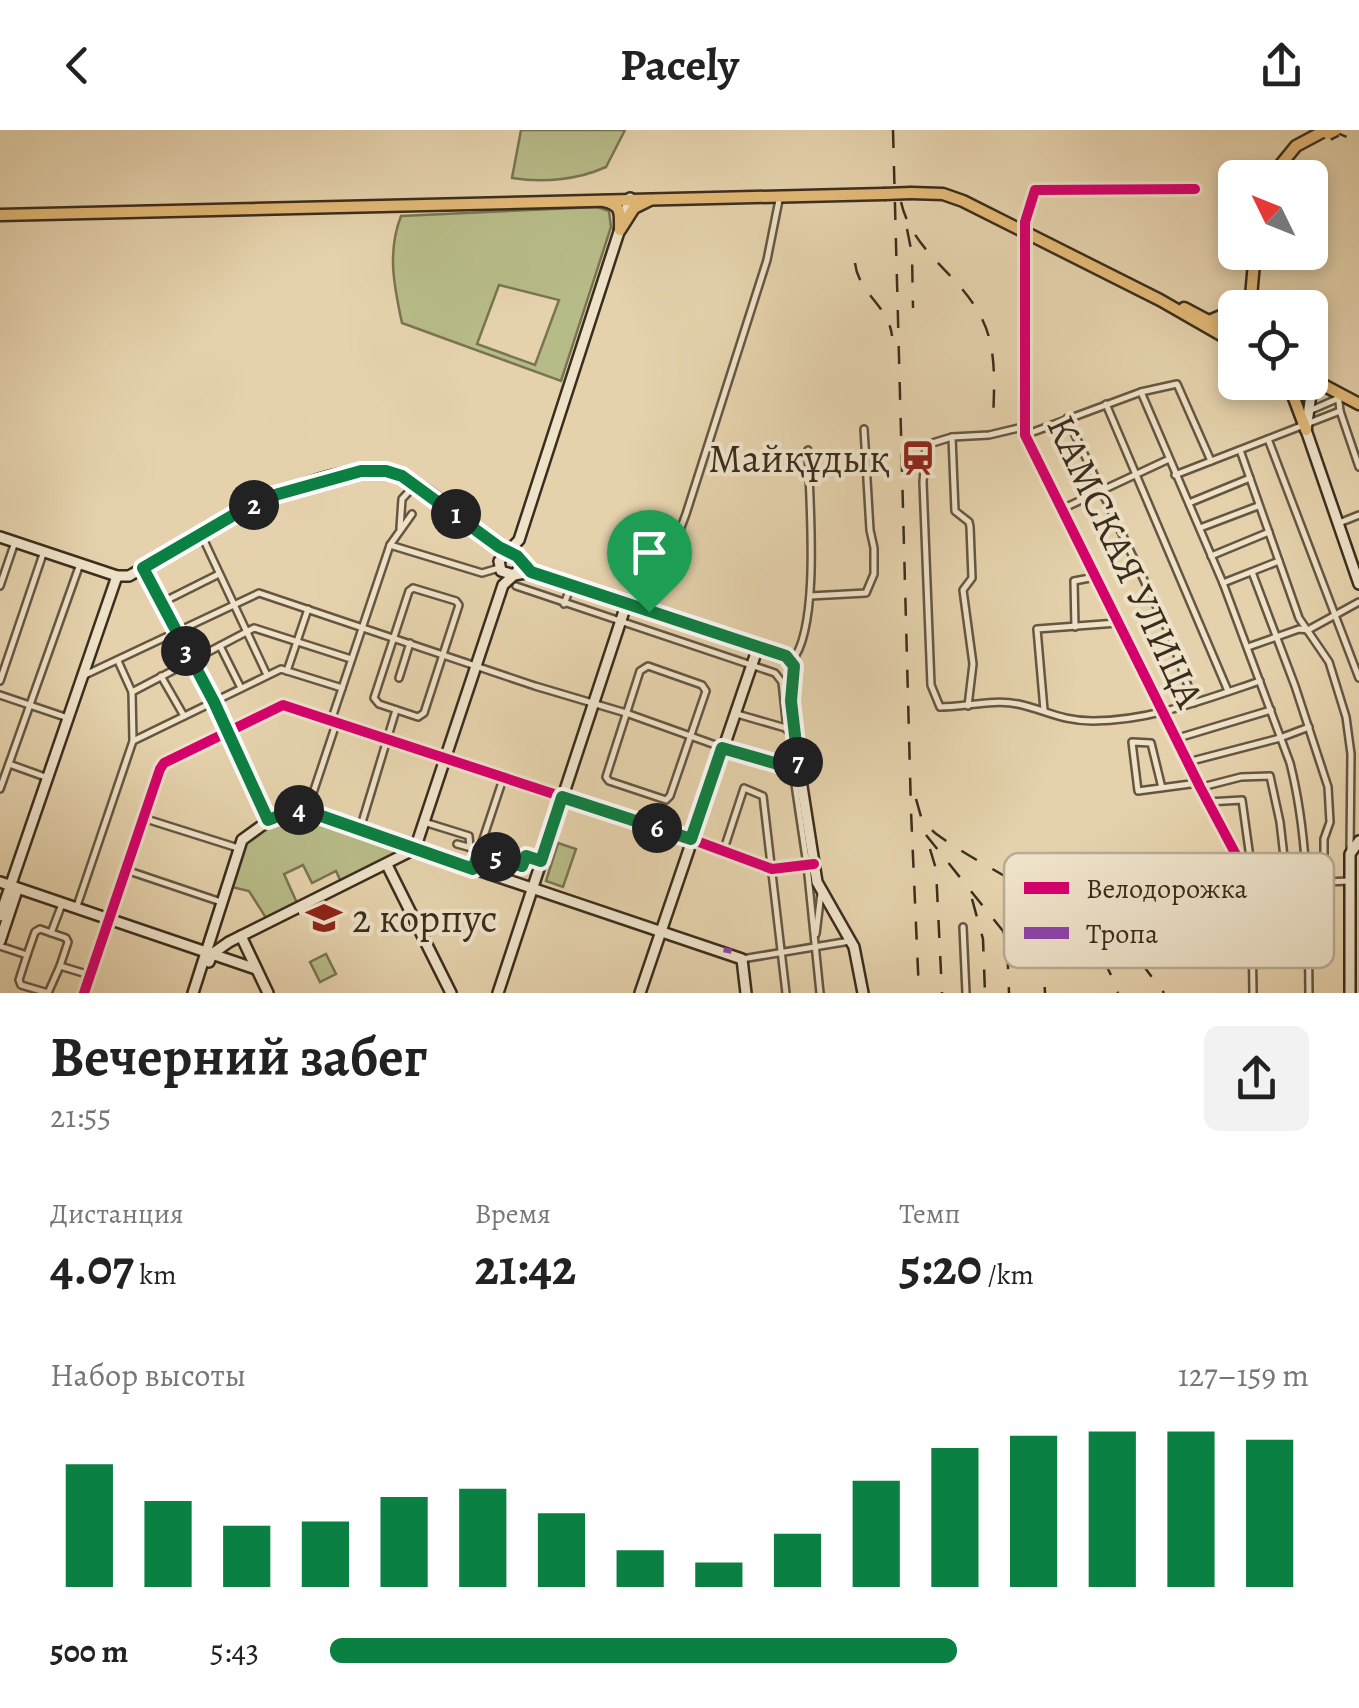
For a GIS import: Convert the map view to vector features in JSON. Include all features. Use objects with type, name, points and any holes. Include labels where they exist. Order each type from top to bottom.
[{"type":"main road","points":[[1289,160],[1300,148],[1328,132]]},
{"type":"main road","points":[[0,215],[630,198],[911,193],[950,196],[1160,300],[1218,333]]},
{"type":"main road","points":[[620,230],[634,208],[656,198]]},
{"type":"main road","points":[[597,200],[617,206],[621,212],[620,230]]},
{"type":"main road","points":[[1160,300],[1218,326]]},
{"type":"main road","points":[[1208,320],[1218,316]]},
{"type":"main road","points":[[1328,389],[1359,404]]},
{"type":"main road","points":[[1295,400],[1306,426]]},
{"type":"street","name":"КАМСКАЯ УЛИЦА","points":[[1195,189],[1034,190],[1027,210],[1026,233],[1024,431],[1235,853]]},
{"type":"street","points":[[652,632],[654,614],[760,279],[780,195]]},
{"type":"street","points":[[515,581],[520,568],[519,540],[630,198]]},
{"type":"street","points":[[1211,461],[1177,384],[1024,431],[952,437],[926,444],[923,499],[931,684],[940,707],[1007,703],[1044,710],[1052,717],[1096,721],[1165,712],[1260,681]]},
{"type":"street","points":[[1141,392],[1167,460],[1212,556],[1260,681],[1297,789],[1303,853]]},
{"type":"street","points":[[1309,411],[1339,395],[1340,411],[1359,467]]},
{"type":"street","points":[[1310,400],[1306,426],[1359,584]]},
{"type":"street","points":[[1106,404],[1228,692]]},
{"type":"street","points":[[1175,475],[1340,411]]},
{"type":"street","points":[[1067,418],[1170,635],[1194,703]]},
{"type":"street","points":[[810,596],[866,593],[871,584],[874,548],[864,428]]},
{"type":"street","points":[[952,437],[955,511],[970,522],[972,578],[963,590],[973,664],[968,706]]},
{"type":"street","points":[[1268,440],[1359,678]]},
{"type":"street","points":[[808,450],[810,596],[800,647],[792,661],[788,701],[811,864],[820,993]]},
{"type":"street","points":[[1240,450],[1299,618],[1329,662],[1346,717],[1351,754],[1350,993]]},
{"type":"street","points":[[1062,508],[1167,460]]},
{"type":"street","points":[[0,537],[117,576],[130,576],[275,495],[361,471],[386,471],[415,484],[502,560],[515,581],[564,604],[780,677],[788,701]]},
{"type":"street","points":[[1189,503],[1250,478]]},
{"type":"street","points":[[400,531],[402,499],[415,484]]},
{"type":"street","points":[[1200,528],[1260,506]]},
{"type":"street","points":[[307,811],[342,688],[390,545],[412,514]]},
{"type":"street","points":[[1338,523],[1359,516]]},
{"type":"street","points":[[1212,556],[1269,532]]},
{"type":"street","points":[[200,534],[267,674]]},
{"type":"street","points":[[390,545],[482,573],[502,560],[519,540]]},
{"type":"street","points":[[0,586],[15,542]]},
{"type":"street","points":[[0,682],[44,551]]},
{"type":"street","points":[[502,560],[519,559]]},
{"type":"street","points":[[519,559],[531,572],[792,661]]},
{"type":"street","points":[[209,954],[415,849],[503,585],[502,560]]},
{"type":"street","points":[[1223,583],[1279,561]]},
{"type":"street","points":[[0,790],[80,564]]},
{"type":"street","points":[[143,568],[214,702],[268,820]]},
{"type":"street","points":[[503,585],[531,572]]},
{"type":"street","points":[[1252,572],[1278,637],[1331,806],[1324,853]]},
{"type":"street","points":[[161,603],[220,574]]},
{"type":"street","points":[[0,916],[117,576]]},
{"type":"street","points":[[1075,626],[1074,581],[1095,578]]},
{"type":"street","points":[[564,604],[571,586]]},
{"type":"street","points":[[410,589],[456,600],[459,606],[444,654],[424,713],[418,717],[379,704],[374,698],[410,589]]},
{"type":"street","points":[[82,676],[259,593],[796,771]]},
{"type":"street","points":[[1248,647],[1300,629],[1308,630],[1359,602]]},
{"type":"street","points":[[498,993],[626,604]]},
{"type":"street","points":[[287,671],[308,610]]},
{"type":"street","points":[[1044,710],[1037,629],[1118,623]]},
{"type":"street","points":[[132,692],[254,628],[351,660]]},
{"type":"street","points":[[399,678],[410,644]]},
{"type":"street","points":[[219,645],[240,688]]},
{"type":"street","points":[[640,993],[758,647]]},
{"type":"street","points":[[76,909],[133,742],[132,692],[118,661]]},
{"type":"street","points":[[648,666],[702,685],[706,691],[690,738],[666,800],[610,782],[606,776],[640,672],[648,666]]},
{"type":"street","points":[[133,742],[281,669],[342,688]]},
{"type":"street","points":[[160,676],[184,716]]},
{"type":"street","points":[[0,695],[68,718]]},
{"type":"street","points":[[84,993],[164,763],[282,705],[772,869],[811,864]]},
{"type":"street","points":[[360,828],[396,710]]},
{"type":"street","points":[[1176,738],[1270,710]]},
{"type":"street","points":[[734,713],[790,729]]},
{"type":"street","points":[[1188,762],[1308,727]]},
{"type":"street","points":[[1162,788],[1151,743],[1132,742],[1138,791],[1270,776],[1284,853]]},
{"type":"street","points":[[9,764],[48,778]]},
{"type":"street","points":[[473,869],[503,779]]},
{"type":"street","points":[[723,852],[744,788],[763,796],[786,993]]},
{"type":"street","points":[[1208,802],[1242,800],[1250,853]]},
{"type":"street","points":[[196,993],[238,848],[249,832],[294,810],[360,828],[742,958],[850,941]]},
{"type":"street","points":[[143,818],[238,848]]},
{"type":"street","points":[[424,822],[469,836],[468,847]]},
{"type":"street","points":[[492,856],[502,840]]},
{"type":"street","points":[[1350,854],[1359,841]]},
{"type":"street","points":[[400,859],[402,844]]},
{"type":"street","points":[[457,844],[521,866],[526,856],[541,861]]},
{"type":"street","points":[[811,864],[821,894],[850,941],[863,993]]},
{"type":"street","points":[[387,865],[451,993]]},
{"type":"street","points":[[126,870],[221,902]]},
{"type":"street","points":[[1334,882],[1350,881]]},
{"type":"street","points":[[10,884],[256,969]]},
{"type":"street","points":[[10,884],[16,893],[0,944],[27,955]]},
{"type":"street","points":[[814,947],[821,894]]},
{"type":"street","points":[[51,933],[62,904]]},
{"type":"street","points":[[964,927],[966,993]]},
{"type":"street","points":[[40,929],[66,938],[68,942],[48,993],[21,984],[27,955],[40,929]]},
{"type":"street","points":[[210,936],[230,942]]},
{"type":"street","points":[[241,936],[268,993]]},
{"type":"street","points":[[742,958],[746,993]]},
{"type":"street","points":[[60,966],[90,975]]},
{"type":"street","points":[[1252,968],[1253,993]]},
{"type":"street","points":[[1309,968],[1309,993]]},
{"type":"green space","points":[[521,130],[625,130],[606,167],[572,178],[536,180],[512,178]]},
{"type":"green space","points":[[597,207],[609,211],[611,227],[561,381],[402,323],[393,256],[401,216]],"holes":[[[499,285],[559,300],[535,365],[477,344]]]},
{"type":"green space","points":[[295,814],[401,849],[401,853],[341,882],[336,871],[312,883],[303,865],[284,874],[297,903],[266,918],[249,891],[228,886],[247,838]]},
{"type":"green space","points":[[558,843],[576,849],[563,887],[546,881]]},
{"type":"green space","points":[[326,954],[336,974],[320,982],[310,962]]},
{"type":"railway","points":[[893,130],[919,993]]},
{"type":"railway","points":[[1330,130],[1359,142]]},
{"type":"railway","points":[[901,202],[915,234],[971,300],[986,327],[994,367],[993,422]]},
{"type":"railway","points":[[907,229],[912,254],[913,308]]},
{"type":"railway","points":[[855,263],[857,274],[885,316],[892,336]]},
{"type":"railway","points":[[916,799],[922,820],[935,833],[1004,876]]},
{"type":"railway","points":[[926,835],[1004,934]]},
{"type":"railway","points":[[930,849],[936,869],[942,993]]},
{"type":"railway","points":[[972,899],[983,939],[985,993]]},
{"type":"railway","points":[[1008,968],[1009,993]]},
{"type":"railway","points":[[1043,968],[1045,993]]},
{"type":"railway","points":[[1107,968],[1118,993]]},
{"type":"railway","points":[[1145,968],[1164,993]]},
{"type":"marked path","points":[[727,953],[728,948]]},
{"type":"cycle path","points":[[1195,189],[1035,190],[1025,222],[1025,435],[1235,853]]},
{"type":"cycle path","points":[[84,993],[164,763],[283,705],[772,869],[814,864]]},
{"type":"place","name":"Майқұдық","points":[[918,458]]},
{"type":"place","name":"2 корпус","points":[[324,918]]},
{"type":"route","points":[[361,471],[386,471],[419,486],[508,554],[517,556],[531,572],[649,612],[792,661],[791,701],[799,770],[722,748],[691,839],[562,797],[541,861],[526,856],[521,866],[479,851],[473,869],[307,811],[294,810],[268,820],[214,702],[143,568],[275,495],[361,471]]}]
